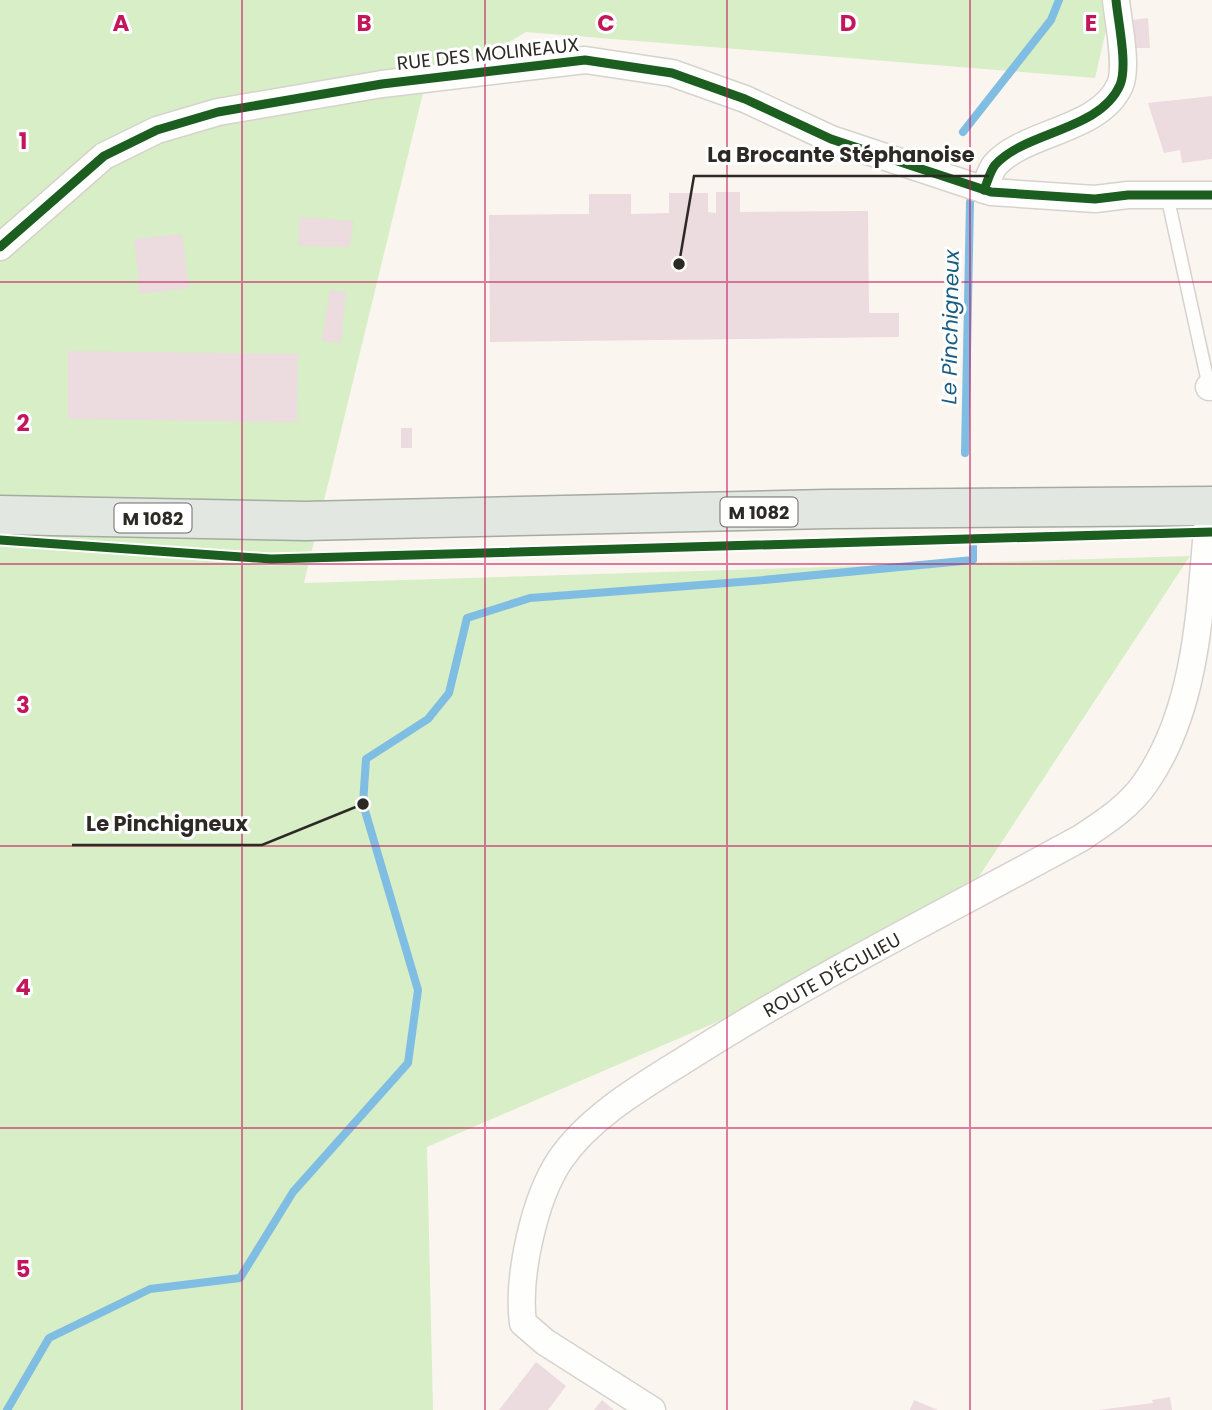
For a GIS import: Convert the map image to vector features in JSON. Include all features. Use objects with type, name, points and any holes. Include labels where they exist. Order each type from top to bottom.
[{"type":"main road","name":"M 1082","points":[[0,515],[305,521],[828,509],[1211,506]]},
{"type":"street","points":[[985,190],[994,166],[1015,151],[1098,112],[1120,85],[1122,57],[1116,0]]},
{"type":"street","name":"RUE DES MOLINEAUX","points":[[0,247],[104,156],[157,130],[218,111],[382,84],[585,60],[672,72],[745,99],[831,139],[985,190],[1095,199],[1212,195]]},
{"type":"street","name":"ROUTE D'ÉCULIEU","points":[[652,1410],[545,1342],[523,1323],[520,1302],[527,1245],[560,1161],[582,1136],[624,1100],[719,1038],[1013,876],[1118,813],[1145,784],[1172,738],[1185,690],[1197,619],[1211,506]]},
{"type":"lane","points":[[1167,195],[1211,386]]},
{"type":"green space","points":[[0,0],[1113,0],[1095,78],[526,32],[423,93],[304,583],[1190,556],[949,922],[427,1147],[433,1410],[0,1410]]},
{"type":"building","points":[[1148,18],[1150,48],[1135,48],[1133,20]]},
{"type":"building","points":[[1212,96],[1212,159],[1182,163],[1180,150],[1164,153],[1148,103]]},
{"type":"building","points":[[716,192],[740,192],[740,212],[868,211],[869,313],[899,313],[899,337],[490,342],[489,215],[589,214],[589,194],[631,194],[631,214],[669,213],[669,193],[708,193],[708,212],[716,213]]},
{"type":"building","points":[[300,217],[354,221],[349,247],[298,246]]},
{"type":"building","points":[[182,234],[189,288],[140,294],[134,239]]},
{"type":"building","points":[[330,290],[346,292],[341,343],[322,341]]},
{"type":"building","points":[[68,351],[298,354],[297,422],[68,419]]},
{"type":"building","points":[[401,428],[412,428],[412,448],[401,448]]},
{"type":"building","points":[[536,1362],[566,1386],[548,1410],[499,1410]]},
{"type":"building","points":[[1170,1397],[1172,1410],[1098,1410],[1153,1403],[1152,1400]]},
{"type":"building","points":[[602,1400],[614,1410],[594,1410]]},
{"type":"building","points":[[914,1400],[938,1410],[910,1410]]},
{"type":"waterway","name":"Le Pinchigneux","points":[[963,132],[1051,20],[1059,0]]},
{"type":"waterway","name":"Le Pinchigneux","points":[[965,453],[970,202]]},
{"type":"waterway","name":"Le Pinchigneux","points":[[7,1410],[49,1338],[150,1289],[240,1278],[293,1192],[408,1063],[418,990],[363,804],[366,759],[428,719],[449,693],[467,618],[530,598],[753,581],[973,560],[973,542]]},
{"type":"cycle path","points":[[984,190],[993,168],[1008,154],[1080,122],[1110,100],[1120,85],[1123,67],[1116,0]]},
{"type":"cycle path","points":[[0,247],[104,156],[157,130],[218,112],[382,84],[585,60],[672,73],[745,99],[831,139],[991,192],[1095,199],[1128,195],[1212,195]]},
{"type":"cycle path","points":[[0,540],[271,559],[1212,532]]},
{"type":"place","name":"La Brocante Stéphanoise","points":[[679,264]]},
{"type":"place","name":"Le Pinchigneux","points":[[363,804]]}]
